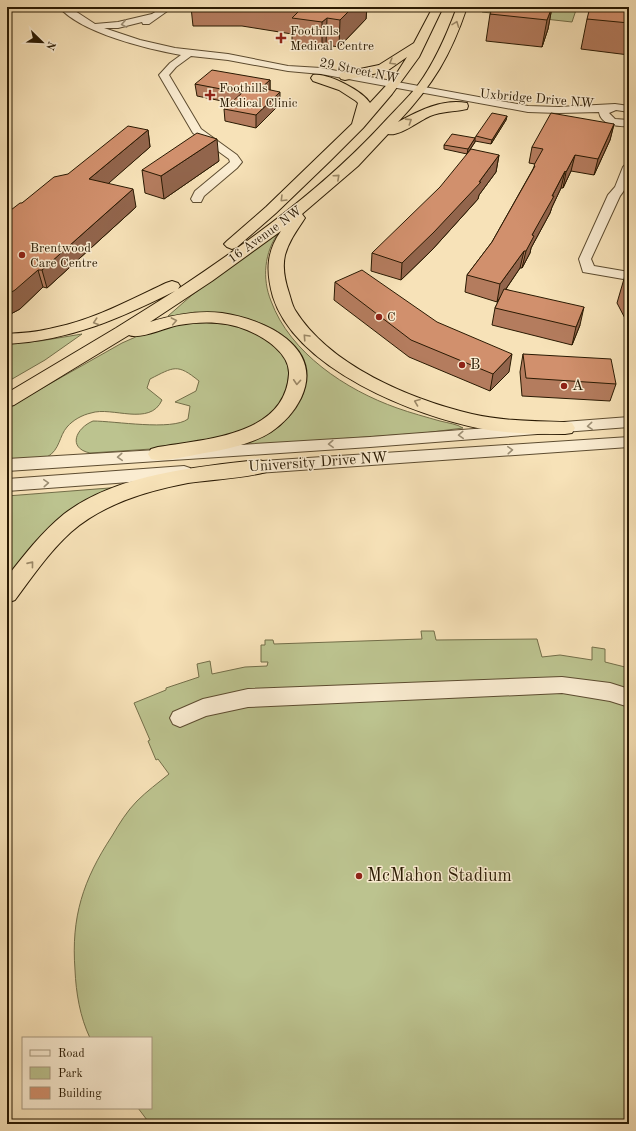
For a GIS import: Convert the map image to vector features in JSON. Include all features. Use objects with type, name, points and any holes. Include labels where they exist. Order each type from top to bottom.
[{"type":"highway","name":"16 Avenue NW","points":[[7,388],[129,318],[182,282],[262,218],[358,125],[391,88],[413,57],[438,7]]},
{"type":"highway","points":[[440,28],[448,7]]},
{"type":"highway","name":"16 Avenue NW","points":[[7,401],[98,348],[219,268],[308,203],[375,140],[414,91],[426,83],[449,40],[462,7]]},
{"type":"highway","points":[[345,76],[383,68],[413,49],[423,38]]},
{"type":"highway","points":[[414,91],[416,73],[430,49]]},
{"type":"highway","points":[[317,78],[362,98],[364,103],[358,125]]},
{"type":"highway","points":[[375,140],[430,110],[439,107],[462,106]]},
{"type":"highway","points":[[308,203],[282,241],[276,260],[275,269],[278,289],[289,317],[308,340],[328,356],[358,376],[382,389],[424,404],[472,420],[518,426],[565,428]]},
{"type":"highway","points":[[7,339],[42,337],[102,320],[182,282]]},
{"type":"highway","points":[[98,348],[146,329],[169,322],[191,318],[223,318],[250,325],[268,333],[281,341],[297,363],[298,378],[296,393],[278,417],[263,428],[241,438],[218,444],[158,454]]},
{"type":"highway","points":[[7,594],[57,533],[83,512],[121,494],[140,487],[213,473],[259,467]]},
{"type":"street","name":"29 Street NW","points":[[63,7],[92,25],[124,38],[153,46],[189,53],[200,58],[226,62],[244,61],[300,71],[321,71],[391,88]]},
{"type":"street","points":[[124,38],[169,7]]},
{"type":"street","points":[[92,25],[118,25],[155,16]]},
{"type":"street","points":[[189,53],[173,65],[164,75],[197,131],[233,157],[236,162],[199,194],[197,199]]},
{"type":"street","name":"29 Street NW","points":[[300,71],[317,78],[414,91]]},
{"type":"street","name":"Uxbridge Drive NW","points":[[414,91],[462,106],[530,116],[584,116],[629,123]]},
{"type":"street","name":"Uxbridge Drive NW","points":[[414,91],[528,109],[629,109]]},
{"type":"street","points":[[611,108],[604,111],[604,114],[611,121]]},
{"type":"street","points":[[629,167],[625,188],[614,195],[586,259],[588,269],[629,276]]},
{"type":"street","name":"University Drive NW","points":[[7,465],[158,454],[370,442],[629,422]]},
{"type":"street","name":"University Drive NW","points":[[7,485],[629,442]]},
{"type":"street","points":[[180,718],[202,708],[248,698],[562,686],[610,692],[629,698]]},
{"type":"green space","points":[[483,7],[577,7],[572,22],[482,12]]},
{"type":"green space","points":[[279,232],[270,248],[266,266],[266,284],[268,293],[280,320],[306,353],[322,367],[358,391],[408,412],[463,428],[424,433],[235,446],[267,434],[277,428],[291,415],[300,401],[305,386],[306,372],[302,358],[294,345],[281,334],[257,322],[239,317],[211,314],[168,316],[192,295]]},
{"type":"green space","points":[[183,322],[218,322],[242,326],[278,345],[291,365],[284,403],[241,435],[151,449],[90,453],[78,447],[76,438],[82,428],[93,421],[157,425],[180,423],[188,419],[190,406],[175,402],[196,391],[199,381],[192,375],[180,369],[170,370],[150,379],[147,388],[162,400],[156,408],[149,412],[130,414],[100,412],[81,416],[69,424],[57,447],[47,457],[32,460],[7,461],[7,408],[122,343],[147,332]]},
{"type":"green space","points":[[82,334],[45,360],[7,382],[7,343],[40,341]]},
{"type":"green space","points":[[122,487],[7,584],[7,496]]},
{"type":"green space","name":"McMahon Stadium","points":[[421,631],[434,631],[436,640],[537,639],[542,657],[560,655],[592,660],[592,647],[605,649],[605,662],[629,668],[629,1124],[150,1124],[139,1109],[152,1109],[152,1037],[90,1037],[81,1013],[74,951],[77,916],[86,884],[93,868],[117,827],[130,809],[137,801],[169,774],[158,759],[156,760],[148,741],[150,740],[134,703],[166,690],[166,688],[199,677],[197,664],[210,661],[212,674],[245,667],[267,666],[268,662],[261,662],[261,645],[265,645],[265,640],[273,640],[274,644],[422,639]]},
{"type":"building","points":[[286,7],[353,7],[340,20],[327,18],[322,22],[292,18],[301,9]]},
{"type":"building","points":[[493,7],[552,7],[547,20],[490,14]]},
{"type":"building","points":[[590,7],[629,8],[629,23],[587,19]]},
{"type":"building","points":[[212,70],[270,80],[261,88],[280,92],[256,115],[224,109],[242,93],[195,84]]},
{"type":"building","points":[[492,113],[507,116],[492,140],[476,136]]},
{"type":"building","points":[[551,113],[614,124],[598,159],[575,155],[566,172],[565,171],[552,196],[554,196],[532,235],[534,236],[526,251],[524,251],[500,284],[467,275],[492,242],[535,166],[534,165],[543,149],[532,147]]},
{"type":"building","points":[[128,126],[148,130],[89,179],[133,189],[42,270],[38,270],[7,295],[7,213],[54,177],[68,174]]},
{"type":"building","points":[[197,133],[217,139],[161,176],[142,170]]},
{"type":"building","points":[[452,134],[475,138],[468,149],[444,145]]},
{"type":"building","points":[[471,149],[499,155],[479,182],[481,182],[434,232],[402,263],[372,253],[440,187]]},
{"type":"building","points":[[362,270],[437,322],[512,354],[493,374],[411,340],[335,282]]},
{"type":"building","points":[[504,289],[584,307],[576,327],[495,308]]},
{"type":"building","points":[[523,354],[611,359],[616,384],[526,378]]},
{"type":"place","name":"Foothills Medical Centre","points":[[281,38]]},
{"type":"place","name":"Foothills Medical Clinic","points":[[210,95]]},
{"type":"place","name":"Brentwood Care Centre","points":[[22,255]]},
{"type":"place","name":"C","points":[[379,317]]},
{"type":"place","name":"B","points":[[462,365]]},
{"type":"place","name":"A","points":[[564,386]]},
{"type":"place","name":"McMahon Stadium","points":[[359,876]]}]
